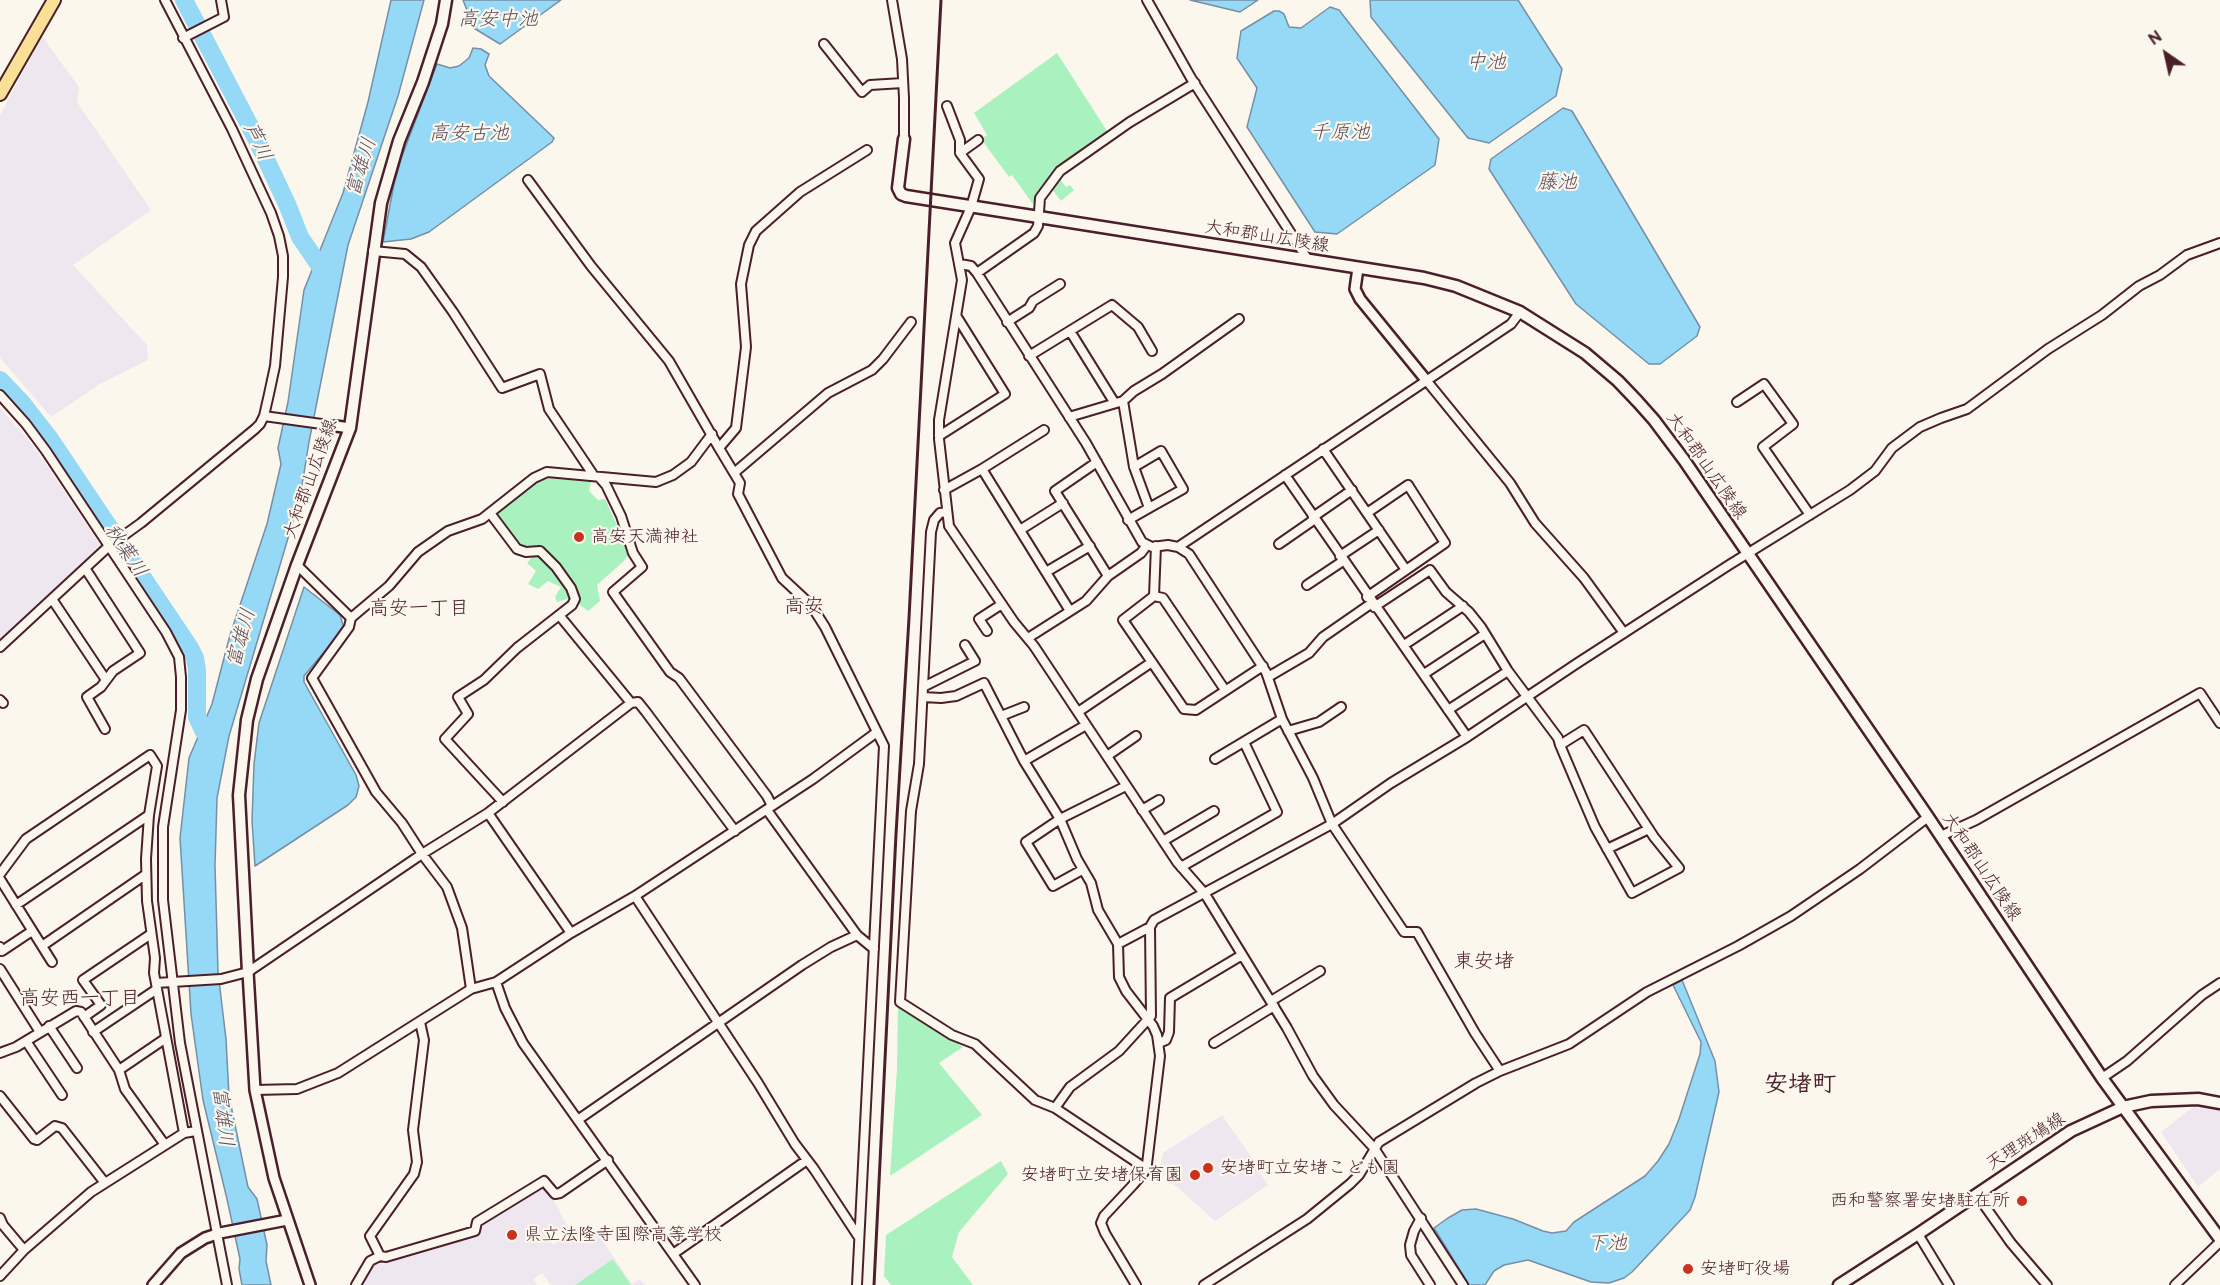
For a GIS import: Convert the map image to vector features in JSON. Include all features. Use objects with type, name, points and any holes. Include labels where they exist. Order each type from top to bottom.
[{"type":"highway","points":[[0,93],[54,0]]},
{"type":"main road","name":"大和郡山広陵線","points":[[248,972],[239,795],[247,720],[257,679],[297,565],[350,428],[381,203],[393,162],[442,24],[446,0]]},
{"type":"main road","name":"大和郡山広陵線","points":[[904,139],[898,188],[901,194],[925,200],[1394,272],[1456,286],[1520,312],[1585,353],[1618,381],[1654,420],[1941,836],[2102,1078],[2220,1240]]},
{"type":"main road","name":"天理斑鳩線","points":[[1839,1285],[2071,1131],[2123,1107],[2151,1101],[2198,1099],[2220,1102]]},
{"type":"street","points":[[0,647],[109,546],[255,429],[264,416],[274,366],[282,288],[283,256],[279,236],[232,129],[165,0]]},
{"type":"street","points":[[185,37],[224,17],[221,0]]},
{"type":"street","points":[[892,0],[903,82],[904,139]]},
{"type":"street","points":[[1147,0],[1195,83],[1308,260]]},
{"type":"street","points":[[824,45],[862,92],[870,86],[903,82]]},
{"type":"street","points":[[976,273],[1034,233],[1038,226],[1040,198],[1060,171],[1130,122],[1195,83]]},
{"type":"street","points":[[947,105],[960,140],[960,153],[979,179],[971,207],[955,243],[955,254],[960,264],[962,280],[939,420],[949,526],[1028,638],[1181,867],[1205,894],[1322,1089],[1374,1148],[1463,1285]]},
{"type":"street","points":[[960,153],[978,140]]},
{"type":"street","points":[[719,448],[736,428],[746,347],[741,284],[756,231],[800,192],[867,150]]},
{"type":"street","points":[[528,180],[591,266],[669,362],[740,483],[738,495],[782,578],[812,605],[884,746],[857,1285]]},
{"type":"street","points":[[1055,1108],[1070,1087],[1119,1051],[1151,1016],[1150,927],[1154,920],[1332,824],[1391,783],[1528,698],[1624,633],[1866,479],[1892,448],[1920,428],[1967,409],[2048,349],[2102,315],[2139,286],[2187,255],[2220,243]]},
{"type":"street","points":[[373,250],[405,254],[421,267],[502,388],[540,374],[549,409],[596,476],[606,485],[621,516],[633,553],[642,567],[613,592],[670,672],[679,678],[753,777],[769,808],[857,935],[874,949]]},
{"type":"street","points":[[960,264],[970,266],[976,273],[1097,462],[1142,542],[1151,546],[1178,547],[1189,554],[1263,666],[1282,719],[1317,786],[1332,824],[1404,932],[1417,932],[1475,1034],[1500,1071]]},
{"type":"street","points":[[1358,268],[1355,289],[1360,299],[1510,483],[1535,523],[1584,578],[1624,633]]},
{"type":"street","points":[[1007,322],[1060,284]]},
{"type":"street","points":[[1029,356],[1112,305],[1138,327],[1152,351]]},
{"type":"street","points":[[1178,547],[1511,324],[1520,312]]},
{"type":"street","points":[[939,436],[1005,394],[957,317]]},
{"type":"street","points":[[1069,417],[1123,401],[1134,391],[1239,319]]},
{"type":"street","points":[[734,473],[828,393],[872,370],[911,322]]},
{"type":"street","points":[[1070,331],[1114,402]]},
{"type":"street","points":[[1737,402],[1762,381],[1793,424],[1763,447],[1809,516]]},
{"type":"street","points":[[0,395],[46,451],[171,640],[181,666],[181,710],[162,842],[164,900],[175,982],[180,1043],[227,1285]]},
{"type":"street","points":[[1123,401],[1134,467],[1149,508]]},
{"type":"street","points":[[264,416],[350,428]]},
{"type":"street","points":[[944,490],[1044,430]]},
{"type":"street","points":[[471,988],[462,928],[447,887],[402,823],[376,792],[312,678],[349,627],[351,618],[389,586],[418,552],[448,531],[482,519],[534,478],[547,472],[656,482],[674,475],[691,462],[712,434]]},
{"type":"street","points":[[1323,449],[1406,570]]},
{"type":"street","points":[[1128,520],[1183,489],[1161,451],[1134,467]]},
{"type":"street","points":[[1097,462],[1055,491],[1108,576]]},
{"type":"street","points":[[982,469],[1070,611]]},
{"type":"street","points":[[1285,475],[1371,602],[1404,645],[1467,737]]},
{"type":"street","points":[[1268,677],[1309,653],[1323,637],[1371,602],[1406,570],[1446,543],[1408,485],[1367,513]]},
{"type":"street","points":[[1279,544],[1352,490]]},
{"type":"street","points":[[1020,530],[1063,503]]},
{"type":"street","points":[[946,512],[940,513],[934,520],[931,532],[919,764],[911,811],[900,1002],[952,1035],[975,1044],[1028,1095],[1055,1108],[1145,1168]]},
{"type":"street","points":[[490,513],[517,549],[526,552],[540,551],[556,567],[571,588],[575,599],[572,605],[517,648],[484,680],[458,697],[468,714],[445,740],[503,802]]},
{"type":"street","points":[[1307,585],[1379,530]]},
{"type":"street","points":[[1046,572],[1090,546]]},
{"type":"street","points":[[1028,638],[1086,601],[1108,576],[1151,546]]},
{"type":"street","points":[[1151,546],[1154,596]]},
{"type":"street","points":[[297,565],[351,618]]},
{"type":"street","points":[[85,568],[140,653],[113,671],[101,687],[87,697],[105,729]]},
{"type":"street","points":[[1371,602],[1431,570],[1446,592],[1463,606],[1485,634],[1508,671],[1552,729],[1595,827],[1632,893],[1678,868],[1649,829],[1584,730],[1560,745]]},
{"type":"street","points":[[1154,596],[1123,620],[1184,709],[1196,710],[1263,666]]},
{"type":"street","points":[[1154,596],[1163,598],[1225,690]]},
{"type":"street","points":[[52,598],[106,680]]},
{"type":"street","points":[[987,631],[979,620],[1002,604]]},
{"type":"street","points":[[1404,645],[1463,606]]},
{"type":"street","points":[[559,615],[631,703]]},
{"type":"street","points":[[1424,674],[1485,634]]},
{"type":"street","points":[[923,687],[975,661],[965,645]]},
{"type":"street","points":[[1078,712],[1152,662]]},
{"type":"street","points":[[1448,710],[1508,671]]},
{"type":"street","points":[[923,697],[956,696],[984,683],[1024,761],[1060,819],[1082,870],[1091,883],[1098,910],[1118,944],[1119,977],[1126,991],[1157,1035],[1160,1056],[1145,1168],[1133,1185],[1104,1216],[1101,1223],[1136,1285]]},
{"type":"street","points":[[1941,836],[1976,820],[2200,693],[2220,723]]},
{"type":"street","points":[[93,1032],[156,986],[175,982],[220,979],[248,972],[422,854],[488,813],[631,703],[638,702],[735,831]]},
{"type":"street","points":[[1001,716],[1024,707]]},
{"type":"street","points":[[1288,731],[1319,722],[1341,707]]},
{"type":"street","points":[[1215,759],[1282,719]]},
{"type":"street","points":[[1024,761],[1086,725]]},
{"type":"street","points":[[255,1090],[297,1089],[338,1073],[471,988],[496,982],[571,933],[635,896],[769,808],[877,732]]},
{"type":"street","points":[[1107,756],[1136,736]]},
{"type":"street","points":[[1181,867],[1277,812],[1244,742]]},
{"type":"street","points":[[0,874],[26,839],[150,755],[157,766],[149,815],[145,874],[156,986],[184,1133]]},
{"type":"street","points":[[1082,870],[1053,886],[1026,842],[1060,819],[1126,786]]},
{"type":"street","points":[[1142,810],[1159,800]]},
{"type":"street","points":[[1163,841],[1214,811]]},
{"type":"street","points":[[488,813],[571,933]]},
{"type":"street","points":[[16,905],[149,815]]},
{"type":"street","points":[[1204,1285],[1307,1219],[1350,1184],[1359,1175],[1378,1142],[1500,1071],[1569,1044],[1647,992],[1791,916],[1860,869],[1928,817]]},
{"type":"street","points":[[1607,849],[1649,829]]},
{"type":"street","points":[[42,946],[145,874]]},
{"type":"street","points":[[0,879],[52,962]]},
{"type":"street","points":[[635,896],[719,1022],[795,1144],[859,1238]]},
{"type":"street","points":[[1118,944],[1150,927]]},
{"type":"street","points":[[0,947],[2,951],[32,931]]},
{"type":"street","points":[[84,1017],[101,1005],[83,980],[151,934]]},
{"type":"street","points":[[579,1119],[821,953],[857,935]]},
{"type":"street","points":[[1159,1043],[1166,1040],[1169,1032],[1170,998],[1242,955]]},
{"type":"street","points":[[0,969],[40,1032]]},
{"type":"street","points":[[1214,1043],[1320,971]]},
{"type":"street","points":[[248,972],[255,1090],[283,1220],[310,1285]]},
{"type":"street","points":[[496,982],[505,1008],[523,1043],[695,1285]]},
{"type":"street","points":[[2102,1078],[2127,1061],[2202,995],[2220,983]]},
{"type":"street","points":[[0,1053],[26,1041],[76,1011],[81,1012],[119,1070],[125,1089],[165,1145]]},
{"type":"street","points":[[380,1256],[370,1236],[414,1174],[417,1162],[413,1130],[424,1040],[420,1022]]},
{"type":"street","points":[[49,1026],[77,1068]]},
{"type":"street","points":[[119,1070],[166,1038]]},
{"type":"street","points":[[26,1041],[62,1095]]},
{"type":"street","points":[[0,1096],[34,1139],[38,1140],[55,1126],[62,1128],[105,1182]]},
{"type":"street","points":[[0,1276],[24,1250],[105,1182],[184,1133],[196,1131]]},
{"type":"street","points":[[356,1285],[370,1261],[380,1256],[386,1257],[475,1230],[477,1222],[544,1181],[555,1194],[560,1193],[608,1160]]},
{"type":"street","points":[[673,1254],[807,1160]]},
{"type":"street","points":[[1977,1195],[2011,1243],[2047,1285]]},
{"type":"street","points":[[0,1218],[24,1250]]},
{"type":"street","points":[[1421,1218],[1410,1245],[1411,1255],[1430,1285]]},
{"type":"street","points":[[153,1285],[181,1253],[205,1238],[218,1233],[283,1220]]},
{"type":"street","points":[[1918,1234],[1949,1285]]},
{"type":"street","points":[[2175,1285],[2220,1240]]},
{"type":"shaded area","points":[[42,36],[79,87],[77,102],[151,210],[73,265],[147,345],[148,360],[100,384],[51,417],[0,356],[0,115]]},
{"type":"shaded area","points":[[0,408],[35,448],[101,546],[0,639]]},
{"type":"shaded area","points":[[2193,1107],[2220,1111],[2220,1169],[2198,1187],[2161,1132]]},
{"type":"shaded area","name":"安堵町立安堵こども園","points":[[1222,1115],[1268,1185],[1215,1221],[1159,1171],[1163,1153]]},
{"type":"shaded area","name":"県立法隆寺国際高等学校","points":[[545,1184],[573,1237],[593,1227],[632,1284],[640,1279],[645,1285],[631,1285],[613,1259],[575,1285],[551,1285],[542,1273],[533,1279],[537,1285],[362,1285],[376,1260],[382,1264],[478,1234],[483,1222]],"holes":[[[561,1228],[566,1237],[553,1245],[548,1236]]]},
{"type":"green space","points":[[1057,53],[1109,134],[1058,170],[1037,205],[1032,203],[1012,175],[1009,177],[981,139],[987,135],[974,113]]},
{"type":"green space","points":[[1059,178],[1066,187],[1070,185],[1074,190],[1061,201],[1051,188]]},
{"type":"green space","points":[[550,478],[591,482],[589,491],[598,500],[605,499],[630,553],[597,585],[600,601],[588,611],[580,605],[580,595],[557,602],[555,597],[561,587],[548,581],[538,589],[528,584],[536,571],[527,563],[535,554],[536,548],[517,543],[502,529],[495,513],[538,481]]},
{"type":"green space","points":[[898,1005],[963,1047],[939,1063],[982,1115],[890,1176],[897,1069]]},
{"type":"green space","points":[[1001,1161],[1008,1174],[959,1232],[952,1257],[973,1285],[891,1285],[884,1276],[886,1235]]},
{"type":"green space","points":[[613,1259],[631,1285],[575,1285]]},
{"type":"water","name":"富雄川","points":[[391,0],[424,0],[398,96],[348,245],[300,498],[229,736],[217,798],[215,865],[218,972],[226,1039],[229,1096],[248,1187],[257,1199],[267,1245],[266,1261],[271,1285],[242,1285],[240,1259],[203,1100],[191,1014],[180,838],[189,758],[212,704],[230,635],[267,524],[281,464],[278,448],[288,402],[304,290],[343,193],[368,102]]},
{"type":"water","name":"高安中池","points":[[463,0],[561,0],[500,44],[472,27],[467,18],[468,13]]},
{"type":"water","points":[[1190,0],[1258,0],[1240,12]]},
{"type":"water","name":"中池","points":[[1370,0],[1518,0],[1562,69],[1556,96],[1489,143],[1468,138],[1371,17]]},
{"type":"water","name":"千原池","points":[[1330,7],[1339,10],[1439,139],[1435,165],[1337,234],[1315,232],[1247,127],[1257,88],[1237,58],[1241,31],[1274,11],[1284,14],[1289,27],[1301,28]]},
{"type":"water","name":"高安古池","points":[[473,48],[481,49],[489,54],[485,65],[489,76],[554,138],[552,142],[429,232],[411,239],[383,242],[402,156],[437,64],[450,68],[459,66],[469,58]]},
{"type":"water","name":"藤池","points":[[1563,108],[1572,111],[1700,327],[1697,336],[1660,364],[1649,364],[1576,304],[1489,169],[1491,159]]},
{"type":"water","points":[[304,587],[340,615],[344,628],[304,676],[304,682],[356,775],[359,786],[356,797],[348,805],[255,866],[252,821],[254,764],[259,723]]},
{"type":"water","name":"下池","points":[[1682,980],[1715,1061],[1719,1092],[1690,1210],[1624,1278],[1609,1283],[1591,1282],[1528,1260],[1504,1265],[1494,1271],[1485,1285],[1469,1285],[1434,1228],[1448,1218],[1462,1210],[1476,1209],[1513,1219],[1543,1231],[1552,1233],[1566,1231],[1574,1222],[1645,1176],[1658,1161],[1669,1144],[1679,1119],[1700,1054],[1701,1042],[1673,985]]},
{"type":"waterway","name":"芦川","points":[[184,0],[255,136],[300,237],[330,281]]},
{"type":"waterway","name":"秋葉川","points":[[0,380],[22,403],[50,439],[190,648],[197,670],[197,717],[204,732],[212,736]]},
{"type":"railway","points":[[874,1285],[941,0]]},
{"type":"place","name":"高安天満神社","points":[[579,537]]},
{"type":"place","name":"安堵町立安堵こども園","points":[[1208,1168]]},
{"type":"place","name":"安堵町立安堵保育園","points":[[1195,1175]]},
{"type":"place","name":"西和警察署安堵駐在所","points":[[2022,1201]]},
{"type":"place","name":"県立法隆寺国際高等学校","points":[[512,1235]]},
{"type":"place","name":"安堵町役場","points":[[1688,1269]]},
{"type":"district","name":"高安","points":[[804,607]]},
{"type":"district","name":"高安一丁目","points":[[419,609]]},
{"type":"district","name":"東安堵","points":[[1484,962]]},
{"type":"district","name":"高安西一丁目","points":[[80,999]]},
{"type":"district","name":"安堵町","points":[[1800,1085]]}]
